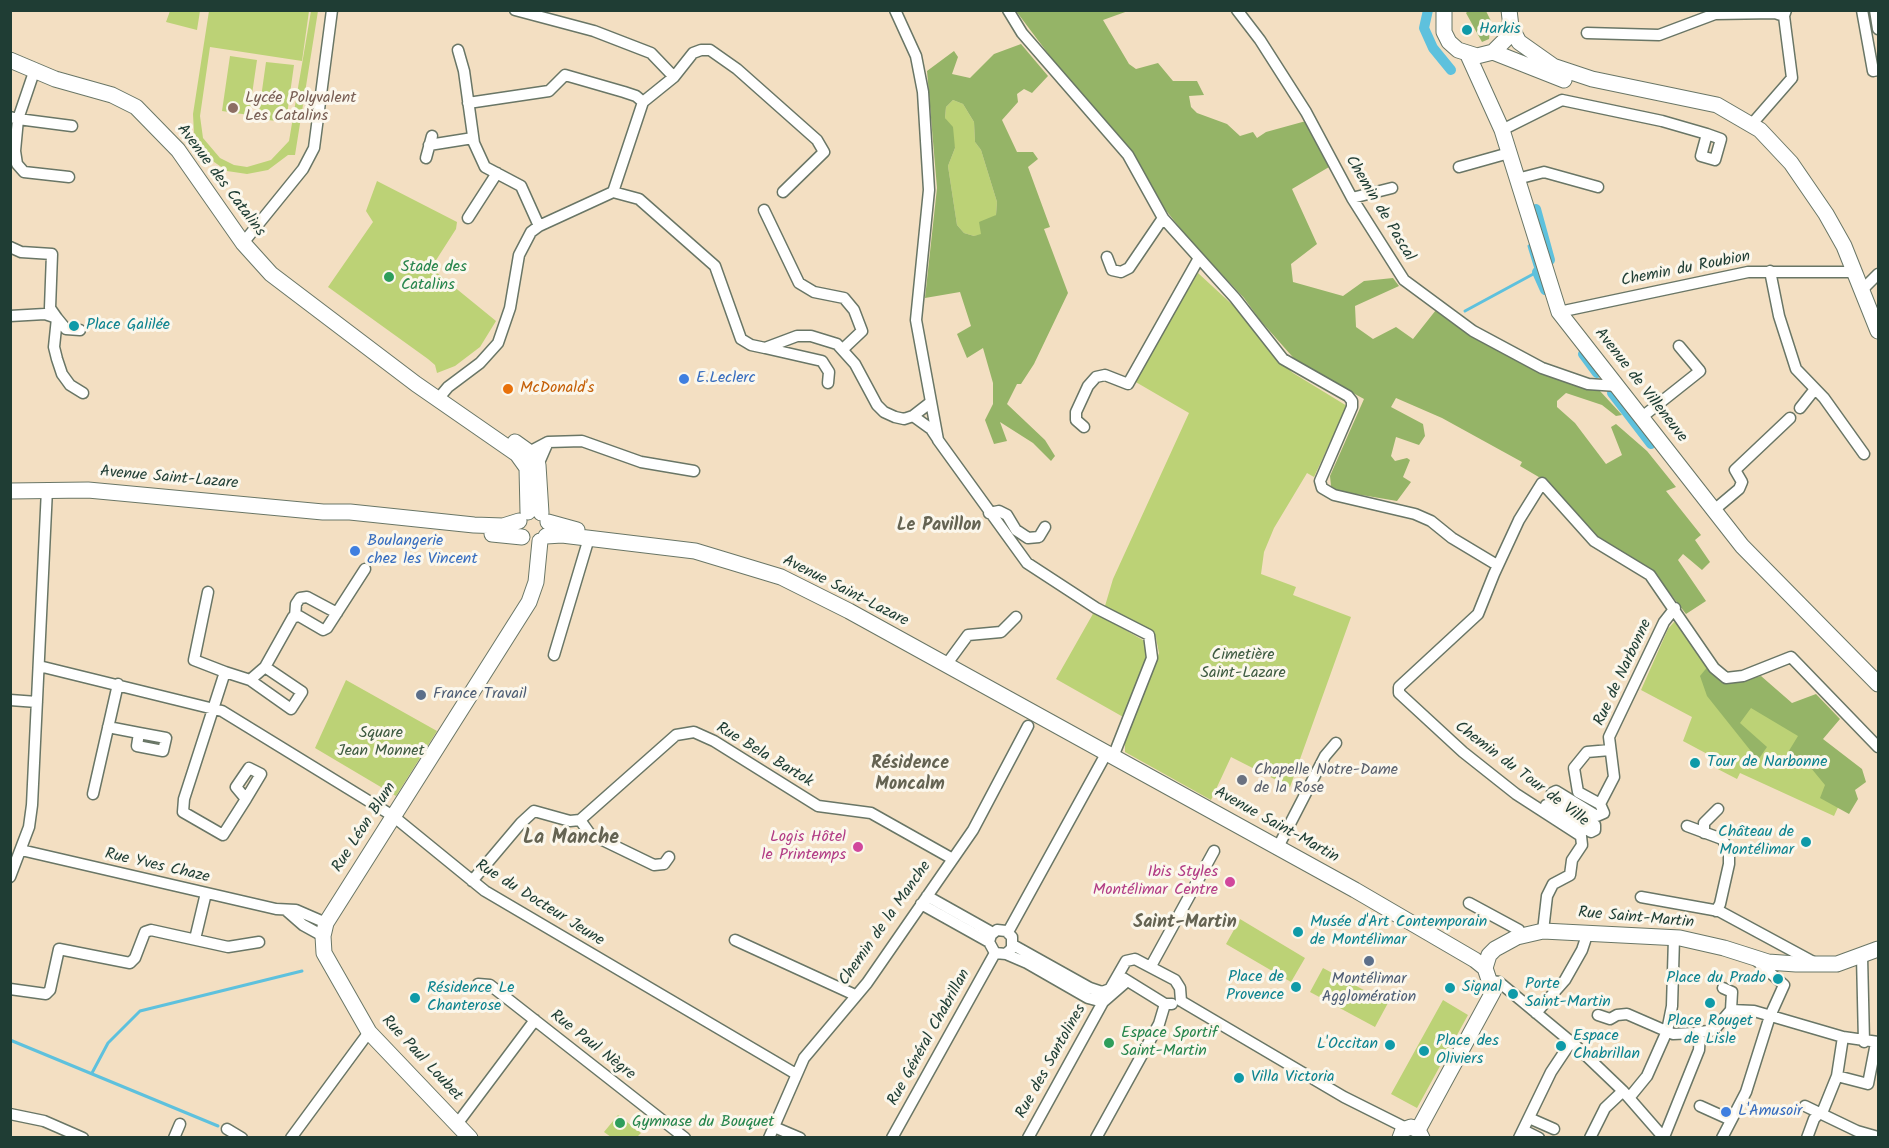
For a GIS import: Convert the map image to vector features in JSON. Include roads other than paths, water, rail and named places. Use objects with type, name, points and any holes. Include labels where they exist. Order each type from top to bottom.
[{"type":"main road","points":[[1444,10],[1444,32],[1449,42],[1468,55],[1477,56],[1493,52],[1508,37],[1513,17]]},
{"type":"main road","points":[[1513,17],[1519,42],[1553,66],[1592,79],[1717,105],[1760,130],[1791,164],[1826,214],[1856,272],[1873,282],[1878,331]]},
{"type":"main road","points":[[1493,52],[1557,78],[1587,87],[1718,115],[1756,135],[1791,164]]},
{"type":"main road","name":"Avenue de Villeneuve","points":[[1468,55],[1502,130],[1559,312],[1742,546],[1878,684]]},
{"type":"main road","name":"Avenue des Catalins","points":[[10,60],[34,72],[112,95],[136,107],[178,150],[243,243],[271,274],[381,357],[529,452]]},
{"type":"main road","name":"Avenue des Catalins","points":[[440,396],[532,467]]},
{"type":"main road","points":[[529,452],[532,467],[534,528]]},
{"type":"main road","name":"Avenue Saint-Lazare","points":[[10,491],[47,489],[97,491],[323,512],[350,512],[484,526],[534,528],[562,535],[695,550],[781,577],[946,665],[1031,720]]},
{"type":"main road","name":"Rue Léon Blum","points":[[324,930],[518,619],[530,565],[534,528]]},
{"type":"main road","name":"Avenue Saint-Martin","points":[[1031,720],[1109,755],[1355,890],[1465,954],[1488,974]]},
{"type":"main road","name":"Rue Paul Loubet","points":[[324,930],[324,953],[369,1032],[470,1137]]},
{"type":"main road","name":"Rue Saint-Martin","points":[[1496,950],[1522,935],[1543,931],[1674,938],[1724,948],[1768,962],[1796,964],[1837,964],[1878,949]]},
{"type":"main road","points":[[1465,954],[1496,950]]},
{"type":"main road","points":[[1410,1133],[1493,992],[1488,974],[1489,955],[1496,950]]},
{"type":"street","points":[[243,243],[303,169],[314,148],[332,10]]},
{"type":"street","points":[[515,10],[594,31],[651,53],[674,77]]},
{"type":"street","points":[[895,10],[916,56],[923,92],[929,190],[916,320],[938,440]]},
{"type":"street","points":[[1008,10],[1029,42],[1128,155],[1163,218],[1283,358],[1348,396],[1352,401],[1349,415],[1320,481],[1322,488],[1334,495],[1415,514],[1431,521],[1452,538],[1497,566]]},
{"type":"street","name":"Chemin de Pascal","points":[[1237,10],[1260,40],[1306,112],[1352,198],[1404,280],[1473,331],[1542,368],[1588,384],[1617,386]]},
{"type":"street","points":[[1862,10],[1873,71],[1878,70]]},
{"type":"street","points":[[1875,10],[1878,29]]},
{"type":"street","points":[[1587,33],[1659,35],[1715,14],[1785,13],[1792,78],[1750,124]]},
{"type":"street","points":[[458,50],[473,138],[484,167],[521,186],[538,226]]},
{"type":"street","points":[[613,192],[643,102],[674,77],[693,53],[710,50],[737,69],[817,140],[824,152],[783,192]]},
{"type":"street","points":[[34,72],[14,118],[17,164],[24,172],[33,175],[69,177]]},
{"type":"street","points":[[468,104],[549,91],[565,75],[636,96],[643,102]]},
{"type":"street","points":[[1502,130],[1562,100],[1662,121],[1707,134]]},
{"type":"street","points":[[14,118],[72,126]]},
{"type":"street","points":[[426,158],[430,141],[473,138]]},
{"type":"street","points":[[1459,167],[1509,153]]},
{"type":"street","points":[[1517,180],[1544,172],[1599,187]]},
{"type":"street","points":[[468,218],[497,173]]},
{"type":"street","points":[[1352,198],[1392,188]]},
{"type":"street","points":[[440,396],[480,363],[498,343],[510,308],[519,255],[525,240],[538,226],[613,192],[639,199],[715,266],[741,339],[751,345],[776,352],[822,361],[829,372],[828,383]]},
{"type":"street","points":[[764,210],[799,283],[814,292],[844,298],[854,310],[862,331],[843,349]]},
{"type":"street","points":[[1107,257],[1112,270],[1121,272],[1129,268],[1163,218]]},
{"type":"street","points":[[10,247],[21,252],[52,254],[50,308],[66,329],[80,330]]},
{"type":"street","points":[[1084,427],[1076,420],[1076,412],[1088,386],[1096,377],[1105,375],[1128,384],[1199,258]]},
{"type":"street","points":[[1770,271],[1779,316],[1796,369],[1844,424],[1864,454]]},
{"type":"street","name":"Chemin du Roubion","points":[[1559,312],[1714,278],[1770,271],[1856,272]]},
{"type":"street","points":[[10,316],[45,314],[57,318]]},
{"type":"street","points":[[57,318],[54,347],[62,374],[70,385],[83,393]]},
{"type":"street","points":[[765,348],[797,336],[811,336],[843,349],[884,412],[904,419],[913,416],[931,402]]},
{"type":"street","points":[[1642,417],[1700,371],[1679,346]]},
{"type":"street","points":[[1800,408],[1815,389]]},
{"type":"street","points":[[913,416],[931,429],[1026,563],[1096,609],[1149,635],[1152,658],[1109,755],[1008,932]]},
{"type":"street","points":[[1714,510],[1739,489],[1742,482],[1735,470],[1790,418]]},
{"type":"street","points":[[532,467],[548,442]]},
{"type":"street","points":[[529,452],[548,442],[588,442],[641,462],[694,471]]},
{"type":"street","name":"Chemin du Tour de Ville","points":[[1543,931],[1547,896],[1553,884],[1570,875],[1572,860],[1583,841],[1581,836],[1516,794],[1463,752],[1399,693],[1399,687],[1478,614],[1519,520],[1542,483],[1594,541],[1650,575],[1675,608]]},
{"type":"street","points":[[10,877],[29,827],[47,489]]},
{"type":"street","points":[[989,513],[999,511],[1007,515],[1016,530],[1028,538],[1039,537],[1045,527]]},
{"type":"street","points":[[554,655],[589,538]]},
{"type":"street","points":[[296,617],[323,630],[365,568]]},
{"type":"street","points":[[208,592],[194,660],[250,680],[291,709],[302,692],[265,667]]},
{"type":"street","points":[[250,680],[265,667],[296,617],[296,604],[300,598],[307,597],[336,613]]},
{"type":"street","points":[[1675,608],[1714,668],[1726,678],[1743,676],[1791,657],[1878,747]]},
{"type":"street","name":"Rue de Narbonne","points":[[1538,807],[1545,804],[1592,832],[1594,830],[1595,825],[1553,800],[1552,793],[1556,791],[1597,816],[1604,813],[1600,804],[1614,777],[1609,737],[1664,622],[1675,608]]},
{"type":"street","points":[[946,665],[968,635],[1001,632],[1016,617]]},
{"type":"street","name":"Rue du Docteur Jeune","points":[[39,666],[215,708],[393,816],[472,881],[796,1074]]},
{"type":"street","points":[[225,672],[184,799],[183,812],[223,835],[246,799]]},
{"type":"street","points":[[93,794],[118,684]]},
{"type":"street","points":[[10,700],[37,702]]},
{"type":"street","name":"Chemin de la Manche","points":[[772,1132],[796,1074],[812,1047],[855,995],[973,830],[1031,720]]},
{"type":"street","points":[[108,727],[139,733]]},
{"type":"street","name":"Rue Bela Bartok","points":[[580,820],[676,735],[694,732],[714,741],[818,806],[871,813],[951,858]]},
{"type":"street","points":[[1277,849],[1325,756],[1336,743]]},
{"type":"street","points":[[1600,804],[1578,792],[1574,768],[1587,752],[1610,750]]},
{"type":"street","points":[[1704,833],[1704,823],[1718,809]]},
{"type":"street","points":[[472,881],[534,811],[570,821],[580,820],[590,834],[654,865],[664,864],[669,856]]},
{"type":"street","points":[[1687,826],[1722,839],[1729,850],[1727,874],[1720,904],[1716,911]]},
{"type":"street","name":"Rue Yves Chaze","points":[[21,850],[287,911],[303,925],[324,930]]},
{"type":"street","points":[[1151,966],[1214,851]]},
{"type":"street","points":[[195,939],[206,893]]},
{"type":"street","points":[[1641,897],[1716,911],[1817,964]]},
{"type":"street","points":[[924,900],[991,937],[1000,953],[1088,998],[1103,1002]]},
{"type":"street","points":[[1469,903],[1519,930],[1522,935]]},
{"type":"street","points":[[10,988],[46,994],[50,990],[59,949],[130,963],[135,958],[145,932],[151,930],[228,947],[259,942]]},
{"type":"street","points":[[991,937],[1002,930],[1008,932]]},
{"type":"street","points":[[1008,932],[1013,945],[1102,992],[1110,989],[1126,961],[1135,959],[1151,966],[1178,984],[1181,1002]]},
{"type":"street","points":[[1536,1013],[1565,980],[1582,950],[1588,932]]},
{"type":"street","points":[[1590,1137],[1605,1108],[1626,1095],[1647,1076],[1667,1031],[1672,1006],[1674,938]]},
{"type":"street","points":[[735,940],[855,995]]},
{"type":"street","name":"Rue Général Chabrillan","points":[[892,1137],[1000,953],[1013,945]]},
{"type":"street","points":[[1862,956],[1864,1042]]},
{"type":"street","points":[[1722,1137],[1746,1092],[1770,1016],[1784,985],[1755,958]]},
{"type":"street","points":[[1121,971],[1126,982],[1165,1004],[1181,1002],[1410,1133]]},
{"type":"street","points":[[1488,974],[1571,1042],[1626,1095],[1664,1137],[1699,1050],[1700,1033]]},
{"type":"street","name":"Rue des Santolines","points":[[1028,1137],[1103,1002],[1126,982]]},
{"type":"street","name":"Rue Paul Nègre","points":[[478,984],[490,985],[685,1137]]},
{"type":"street","points":[[1598,1016],[1610,1019],[1617,1015],[1627,1014],[1673,1034],[1714,1030],[1731,1010],[1732,992],[1723,988]]},
{"type":"street","points":[[1096,1137],[1159,1024],[1165,1004]]},
{"type":"street","points":[[1731,1010],[1754,1011],[1843,1038],[1877,1043],[1868,1084],[1837,1076]]},
{"type":"street","points":[[457,1124],[535,1020]]},
{"type":"street","points":[[291,1137],[369,1032]]},
{"type":"street","points":[[1807,1137],[1814,1119],[1821,1113],[1837,1076],[1843,1038]]},
{"type":"street","points":[[1539,1137],[1521,1134],[1551,1071],[1571,1042]]},
{"type":"street","points":[[1700,1106],[1731,1120]]},
{"type":"street","points":[[1804,1106],[1857,1131],[1878,1137]]},
{"type":"street","points":[[10,1114],[44,1121],[83,1137]]},
{"type":"street","points":[[1529,1118],[1554,1129]]},
{"type":"street","points":[[174,1137],[180,1124]]},
{"type":"street","points":[[227,1129],[242,1137]]},
{"type":"street","points":[[772,1132],[800,1137]]},
{"type":"waterway","points":[[1428,10],[1424,28],[1433,48],[1451,70]]},
{"type":"waterway","points":[[1536,209],[1550,260]]},
{"type":"waterway","points":[[1465,311],[1537,272],[1529,246]]},
{"type":"waterway","points":[[1537,272],[1545,290]]},
{"type":"waterway","points":[[1583,354],[1597,373]]},
{"type":"waterway","points":[[1612,393],[1651,444]]},
{"type":"waterway","points":[[92,1073],[108,1043],[140,1011],[302,971]]},
{"type":"waterway","points":[[10,1040],[218,1126]]},
{"type":"place","name":"Harkis","points":[[1467,30]]},
{"type":"place","name":"Lycée Polyvalent Les Catalins","points":[[233,108]]},
{"type":"place","name":"Stade des Catalins","points":[[389,277]]},
{"type":"place","name":"Place Galilée","points":[[74,326]]},
{"type":"place","name":"E.Leclerc","points":[[684,379]]},
{"type":"place","name":"McDonald's","points":[[508,389]]},
{"type":"place","name":"Boulangerie chez les Vincent","points":[[355,551]]},
{"type":"place","name":"France Travail","points":[[421,695]]},
{"type":"place","name":"Tour de Narbonne","points":[[1695,763]]},
{"type":"place","name":"Chapelle Notre-Dame de la Rose","points":[[1242,780]]},
{"type":"place","name":"Château de Montélimar","points":[[1806,842]]},
{"type":"place","name":"Logis Hôtel le Printemps","points":[[858,847]]},
{"type":"place","name":"Ibis Styles Montélimar Centre","points":[[1230,882]]},
{"type":"place","name":"Musée d'Art Contemporain de Montélimar","points":[[1298,932]]},
{"type":"place","name":"Montélimar Agglomération","points":[[1369,961]]},
{"type":"place","name":"Place du Prado","points":[[1778,979]]},
{"type":"place","name":"Place de Provence","points":[[1296,987]]},
{"type":"place","name":"Signal","points":[[1450,988]]},
{"type":"place","name":"Porte Saint-Martin","points":[[1513,994]]},
{"type":"place","name":"Résidence Le Chanterose","points":[[415,998]]},
{"type":"place","name":"Place Rouget de Lisle","points":[[1710,1003]]},
{"type":"place","name":"Espace Sportif Saint-Martin","points":[[1109,1043]]},
{"type":"place","name":"L'Occitan","points":[[1390,1045]]},
{"type":"place","name":"Espace Chabrillan","points":[[1561,1046]]},
{"type":"place","name":"Place des Oliviers","points":[[1424,1051]]},
{"type":"place","name":"Villa Victoria","points":[[1239,1078]]},
{"type":"place","name":"L'Amusoir","points":[[1726,1112]]},
{"type":"place","name":"Gymnase du Bouquet","points":[[620,1123]]},
{"type":"district","name":"Le Pavillon","points":[[939,527]]},
{"type":"district","name":"Résidence Moncalm","points":[[910,775]]},
{"type":"district","name":"La Manche","points":[[571,840]]},
{"type":"district","name":"Saint-Martin","points":[[1185,924]]},
{"type":"park label","name":"Cimetière Saint-Lazare","points":[[1243,665]]},
{"type":"park label","name":"Square Jean Monnet","points":[[381,743]]}]
